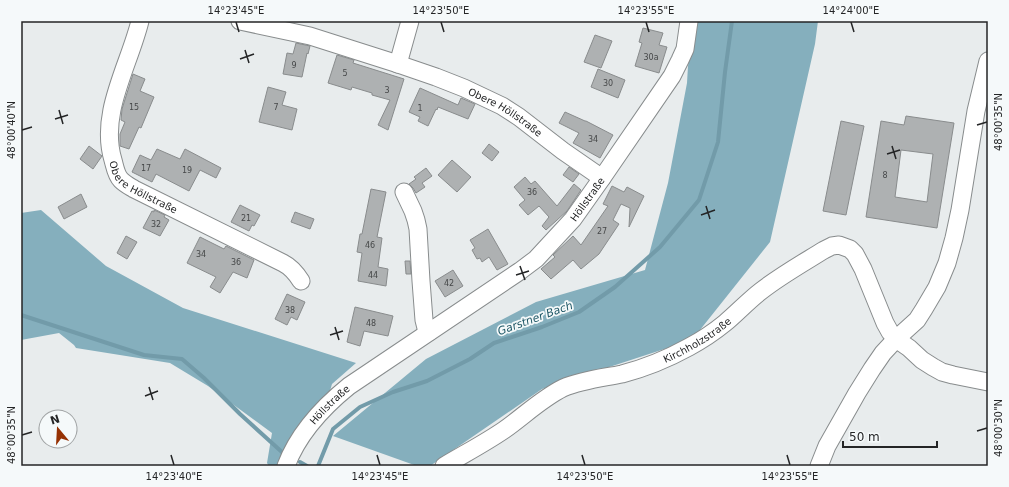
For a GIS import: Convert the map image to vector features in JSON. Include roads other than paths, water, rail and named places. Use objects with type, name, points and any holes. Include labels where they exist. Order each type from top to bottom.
[{"type":"street","name":"Obere Höllstraße","points":[[140,21],[137,34],[113,103],[110,118],[109,129],[111,155],[120,179],[134,189],[283,262],[294,271],[301,281]]},
{"type":"street","name":"Obere Höllstraße","points":[[240,21],[310,36],[398,64],[464,88],[502,106],[519,117],[563,151],[602,178]]},
{"type":"street","points":[[398,64],[410,21]]},
{"type":"street","name":"Höllstraße","points":[[286,466],[295,446],[322,410],[335,397],[349,386],[520,271],[536,259],[554,241],[573,219],[672,76],[685,49],[689,21]]},
{"type":"street","points":[[819,466],[827,446],[857,393],[883,353],[917,320],[937,287],[947,263],[954,238],[976,111],[988,61]]},
{"type":"street","points":[[404,192],[413,211],[418,229],[420,281],[424,320],[426,328],[429,332]]},
{"type":"street","name":"Kirchholzstraße","points":[[444,466],[495,436],[555,392],[587,380],[608,377],[638,369],[691,346],[725,323],[748,302],[775,281],[815,255],[832,246],[844,246],[855,254],[863,269],[884,323],[896,339],[933,367],[953,375],[988,382]]},
{"type":"waterway","name":"Garstner Bach","points":[[318,466],[333,429],[360,407],[393,392],[427,381],[470,359],[494,343],[542,327],[579,312],[615,287],[660,247],[699,200],[718,142],[732,21]]},
{"type":"waterway","points":[[21,315],[144,355],[182,359],[283,453]]},
{"type":"waterway","points":[[300,462],[307,466]]}]
